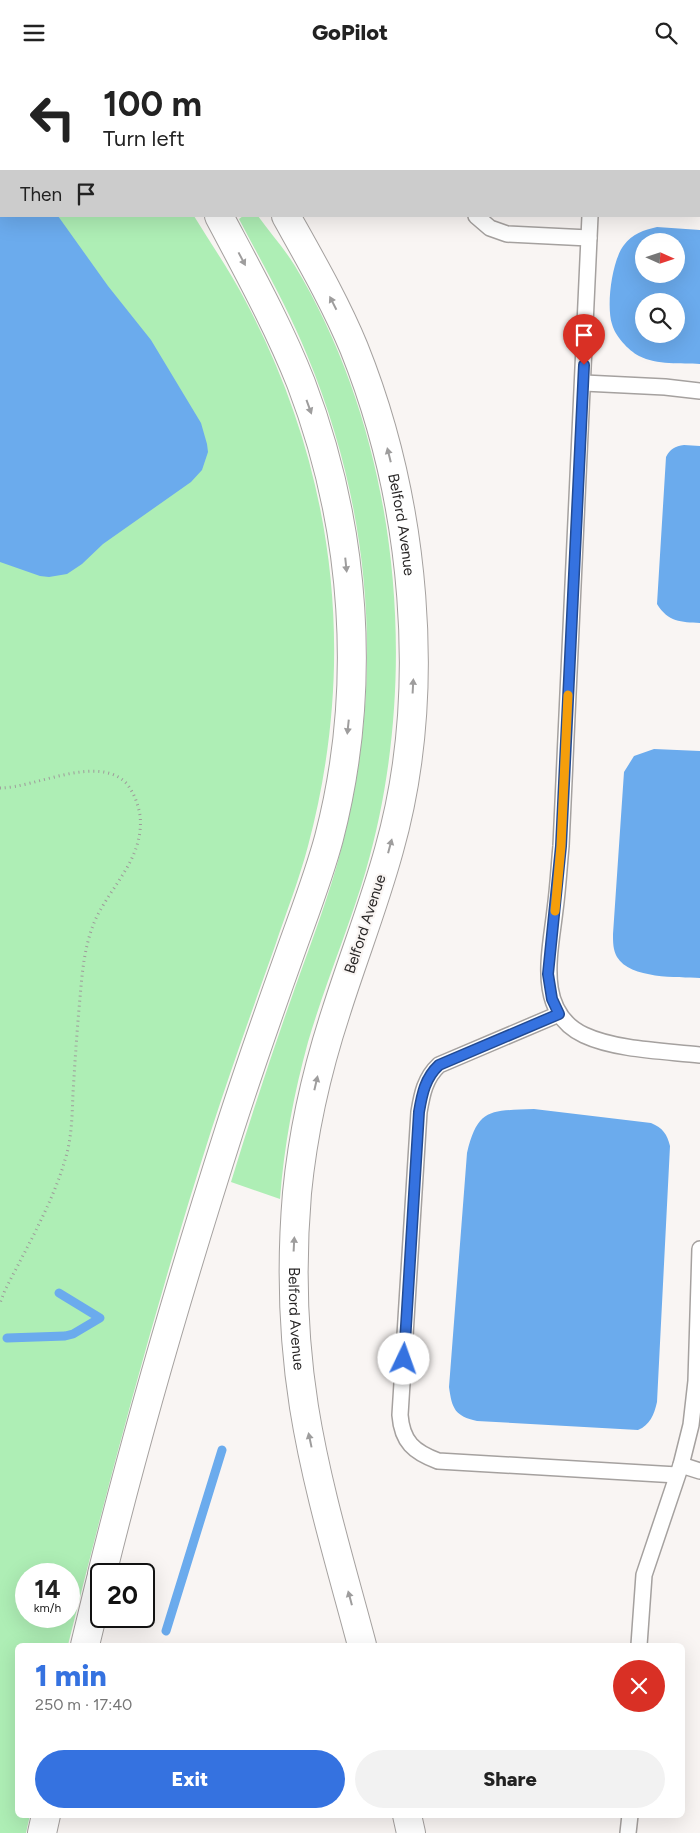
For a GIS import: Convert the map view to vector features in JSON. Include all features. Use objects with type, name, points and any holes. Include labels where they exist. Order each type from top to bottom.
[{"type":"main road","points":[[105,1563],[152,1388],[193,1247],[230,1128],[323,857],[341,781],[349,712],[352,663],[349,591],[342,528],[330,471],[314,420],[292,361],[220,217]]},
{"type":"main road","name":"Belford Avenue","points":[[287,217],[338,312],[360,366],[378,418],[400,507],[412,613],[412,702],[399,808],[385,865],[337,1009],[316,1083],[306,1127],[299,1178],[293,1264],[295,1328],[307,1425],[322,1495],[361,1643]]},
{"type":"main road","points":[[85,1643],[90,1624]]},
{"type":"main road","points":[[42,1833],[45,1818]]},
{"type":"main road","points":[[408,1818],[412,1833]]},
{"type":"lane","points":[[477,217],[490,228],[507,234],[589,238]]},
{"type":"lane","points":[[590,217],[584,383],[561,846],[548,974],[552,999],[559,1014],[573,1029],[599,1041],[628,1047],[700,1055]]},
{"type":"lane","points":[[584,383],[665,387],[700,391]]},
{"type":"lane","points":[[559,1014],[439,1065],[432,1072],[422,1091],[419,1112],[400,1415],[402,1429],[406,1440],[418,1452],[427,1457],[445,1462],[700,1471]]},
{"type":"lane","points":[[639,1643],[644,1575],[679,1470],[691,1425],[695,1394],[700,1249]]},
{"type":"lane","points":[[628,1833],[630,1818]]},
{"type":"path","points":[[0,788],[18,787],[84,771],[110,774],[124,781],[131,789],[138,806],[140,825],[133,857],[99,911],[85,952],[77,1032],[71,1132],[65,1160],[54,1190],[4,1290],[0,1303]]},
{"type":"green space","points":[[0,217],[195,217],[245,300],[276,365],[300,431],[318,499],[329,567],[334,636],[332,706],[323,776],[308,846],[191,1195],[153,1322],[80,1598],[80,1563],[15,1563],[15,1628],[72,1628],[69,1643],[15,1643],[15,1818],[29,1818],[26,1833],[0,1833]]},
{"type":"green space","points":[[242,217],[259,217],[295,266],[330,334],[358,407],[378,482],[391,561],[396,640],[393,718],[383,795],[366,870],[303,1061],[287,1139],[280,1199],[231,1182],[271,1058],[326,901],[341,850],[355,787],[364,725],[367,662],[365,599],[358,537],[346,476],[329,415],[292,320],[239,219]]},
{"type":"water","points":[[0,217],[59,217],[108,286],[151,340],[201,423],[208,452],[202,470],[191,482],[103,544],[82,564],[67,574],[49,577],[40,576],[0,562]]},
{"type":"water","points":[[657,227],[700,230],[700,364],[669,363],[646,359],[626,346],[614,329],[610,316],[613,272],[620,252],[631,238],[635,236],[635,283],[685,283],[685,233],[639,233]]},
{"type":"water","points":[[684,445],[700,446],[700,623],[670,618],[657,604],[666,457],[673,448]]},
{"type":"water","points":[[654,749],[700,751],[700,978],[667,977],[643,973],[623,964],[617,957],[614,949],[613,934],[624,772],[634,756]]},
{"type":"water","points":[[534,1109],[651,1123],[661,1129],[669,1142],[657,1402],[651,1419],[638,1430],[477,1421],[459,1414],[453,1406],[449,1387],[467,1153],[471,1138],[476,1127],[488,1115],[507,1110]]},
{"type":"waterway","points":[[7,1338],[65,1336],[73,1334],[100,1318],[59,1293]]},
{"type":"waterway","points":[[166,1631],[222,1450]]},
{"type":"slow traffic","points":[[555,911],[561,846],[568,695]]},
{"type":"route","points":[[404,1359],[419,1112],[422,1091],[432,1072],[439,1065],[559,1014],[552,999],[548,974],[561,846],[584,365]]}]
